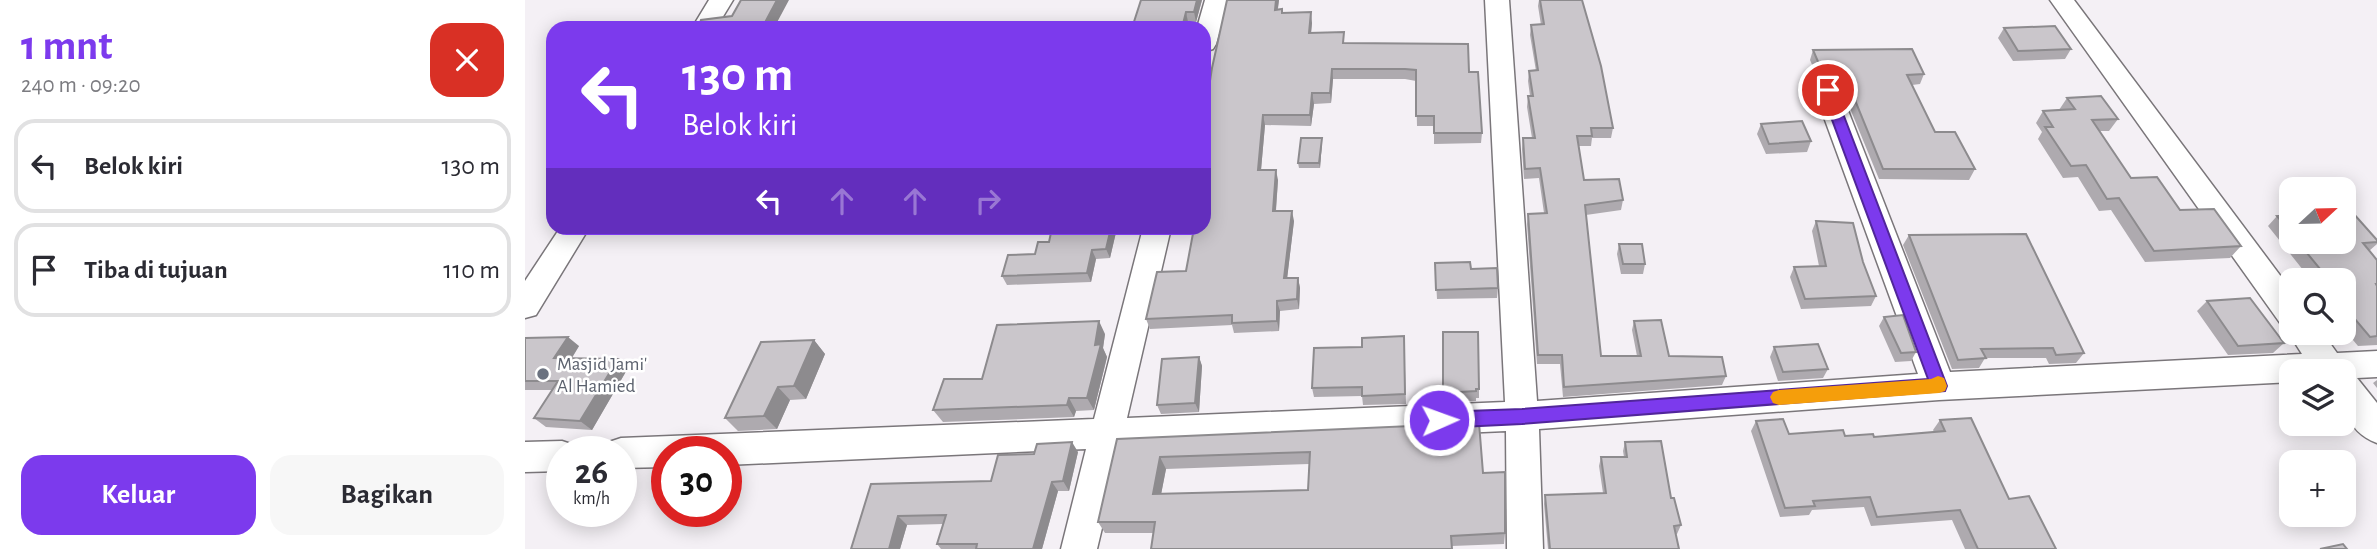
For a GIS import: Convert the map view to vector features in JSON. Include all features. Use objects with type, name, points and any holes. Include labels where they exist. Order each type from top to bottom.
[{"type":"street","points":[[708,21],[721,0]]},
{"type":"street","points":[[1211,21],[1217,0]]},
{"type":"street","points":[[1497,0],[1522,416],[1525,549]]},
{"type":"street","points":[[2062,0],[2279,298]]},
{"type":"street","points":[[1828,90],[1939,386]]},
{"type":"street","points":[[525,306],[571,235]]},
{"type":"street","points":[[1079,549],[1155,235]]},
{"type":"street","points":[[2356,368],[2377,363]]},
{"type":"street","points":[[742,449],[1522,416],[1939,386],[2279,376]]},
{"type":"street","points":[[2356,401],[2377,428]]},
{"type":"street","points":[[525,457],[546,456]]},
{"type":"building","points":[[741,0],[777,0],[766,21],[701,21],[732,16]]},
{"type":"building","points":[[1141,0],[1197,0],[1194,12],[1186,12],[1184,21],[1134,21]]},
{"type":"building","points":[[1227,0],[1276,0],[1275,10],[1282,9],[1282,13],[1311,12],[1309,33],[1344,32],[1343,43],[1468,44],[1469,72],[1478,72],[1482,133],[1434,133],[1434,116],[1416,116],[1416,70],[1332,69],[1330,93],[1312,93],[1310,115],[1263,115],[1258,170],[1276,170],[1273,211],[1292,211],[1284,278],[1298,278],[1297,299],[1277,301],[1277,321],[1232,323],[1232,315],[1146,319],[1157,272],[1186,271],[1193,235],[1211,235],[1212,68]]},
{"type":"building","points":[[1540,0],[1582,0],[1601,66],[1613,128],[1591,128],[1592,136],[1577,136],[1584,180],[1619,179],[1623,200],[1585,205],[1601,356],[1641,356],[1634,321],[1661,320],[1669,356],[1722,357],[1726,376],[1564,387],[1562,355],[1538,355],[1528,214],[1547,213],[1540,168],[1525,169],[1523,138],[1535,138],[1528,96],[1533,96],[1529,71],[1538,70],[1531,25],[1544,24]]},
{"type":"building","points":[[2055,26],[2071,49],[2018,51],[2004,28]]},
{"type":"building","points":[[1912,49],[1924,74],[1907,75],[1935,132],[1955,132],[1975,169],[1883,169],[1844,73],[1831,69],[1822,71],[1813,50]]},
{"type":"building","points":[[2101,96],[2118,119],[2092,120],[2131,178],[2157,177],[2180,210],[2214,209],[2241,246],[2154,251],[2119,198],[2107,199],[2086,165],[2071,166],[2045,127],[2053,127],[2043,111],[2075,109],[2067,98]]},
{"type":"building","points":[[1802,121],[1811,141],[1769,144],[1761,124]]},
{"type":"building","points":[[1301,138],[1322,138],[1319,163],[1298,163]]},
{"type":"building","points":[[2356,216],[2377,240],[2363,243],[2377,260],[2377,336],[2370,337],[2356,320],[2356,268],[2319,268],[2308,254],[2356,254]]},
{"type":"building","points":[[1816,221],[1853,223],[1863,262],[1876,296],[1805,299],[1794,267],[1826,266]]},
{"type":"building","points":[[2026,234],[2084,353],[2056,355],[2053,348],[1981,349],[1986,358],[1958,360],[1909,235]]},
{"type":"building","points":[[1050,235],[1109,235],[1106,249],[1092,250],[1087,273],[1002,276],[1008,255],[1035,254],[1038,242],[1049,242]]},
{"type":"building","points":[[1619,244],[1642,244],[1645,264],[1623,264]]},
{"type":"building","points":[[1470,262],[1471,269],[1497,268],[1498,288],[1436,290],[1435,263]]},
{"type":"building","points":[[2250,298],[2279,336],[2279,343],[2238,346],[2207,301]]},
{"type":"building","points":[[1903,315],[1916,352],[1901,353],[1884,317]]},
{"type":"building","points":[[1099,321],[1095,345],[1101,344],[1087,398],[1069,398],[1067,405],[933,410],[944,379],[982,379],[997,325]]},
{"type":"building","points":[[1443,332],[1478,332],[1479,389],[1476,391],[1443,393]]},
{"type":"building","points":[[1404,336],[1405,394],[1362,396],[1362,387],[1312,388],[1314,348],[1362,347],[1362,338]]},
{"type":"building","points":[[568,337],[554,358],[618,359],[580,421],[534,418],[558,381],[525,381],[525,338]]},
{"type":"building","points":[[814,340],[794,386],[778,387],[764,416],[725,418],[761,342]]},
{"type":"building","points":[[1818,344],[1828,369],[1783,372],[1774,347]]},
{"type":"building","points":[[1199,357],[1195,403],[1157,405],[1162,359]]},
{"type":"building","points":[[1971,418],[2009,499],[2029,496],[2056,549],[1978,549],[1960,510],[1877,517],[1870,497],[1813,501],[1815,506],[1785,508],[1756,421],[1783,419],[1789,434],[1843,430],[1845,436],[1873,434],[1874,437],[1945,431],[1940,420]]},
{"type":"building","points":[[1479,423],[1483,473],[1505,472],[1505,533],[1451,536],[1452,549],[1151,549],[1155,522],[1098,522],[1117,439]],"holes":[[[1310,452],[1308,490],[1153,494],[1160,457]]]},
{"type":"building","points":[[1661,441],[1671,498],[1674,498],[1681,525],[1674,526],[1679,549],[1550,549],[1545,495],[1606,493],[1601,457],[1627,457],[1625,442]]},
{"type":"building","points":[[1072,442],[1063,481],[1052,482],[1033,549],[976,549],[977,544],[937,544],[946,515],[898,516],[889,549],[851,549],[871,484],[991,481],[998,455],[1034,454],[1037,444]]},
{"type":"building","points":[[2343,544],[2347,549],[2320,549]]},
{"type":"slow traffic","points":[[1779,397],[1939,386],[1938,383]]},
{"type":"place","name":"Masjid Jami' Al Hamied","points":[[543,374]]},
{"type":"route","points":[[1439,420],[1939,386],[1828,90]]}]
